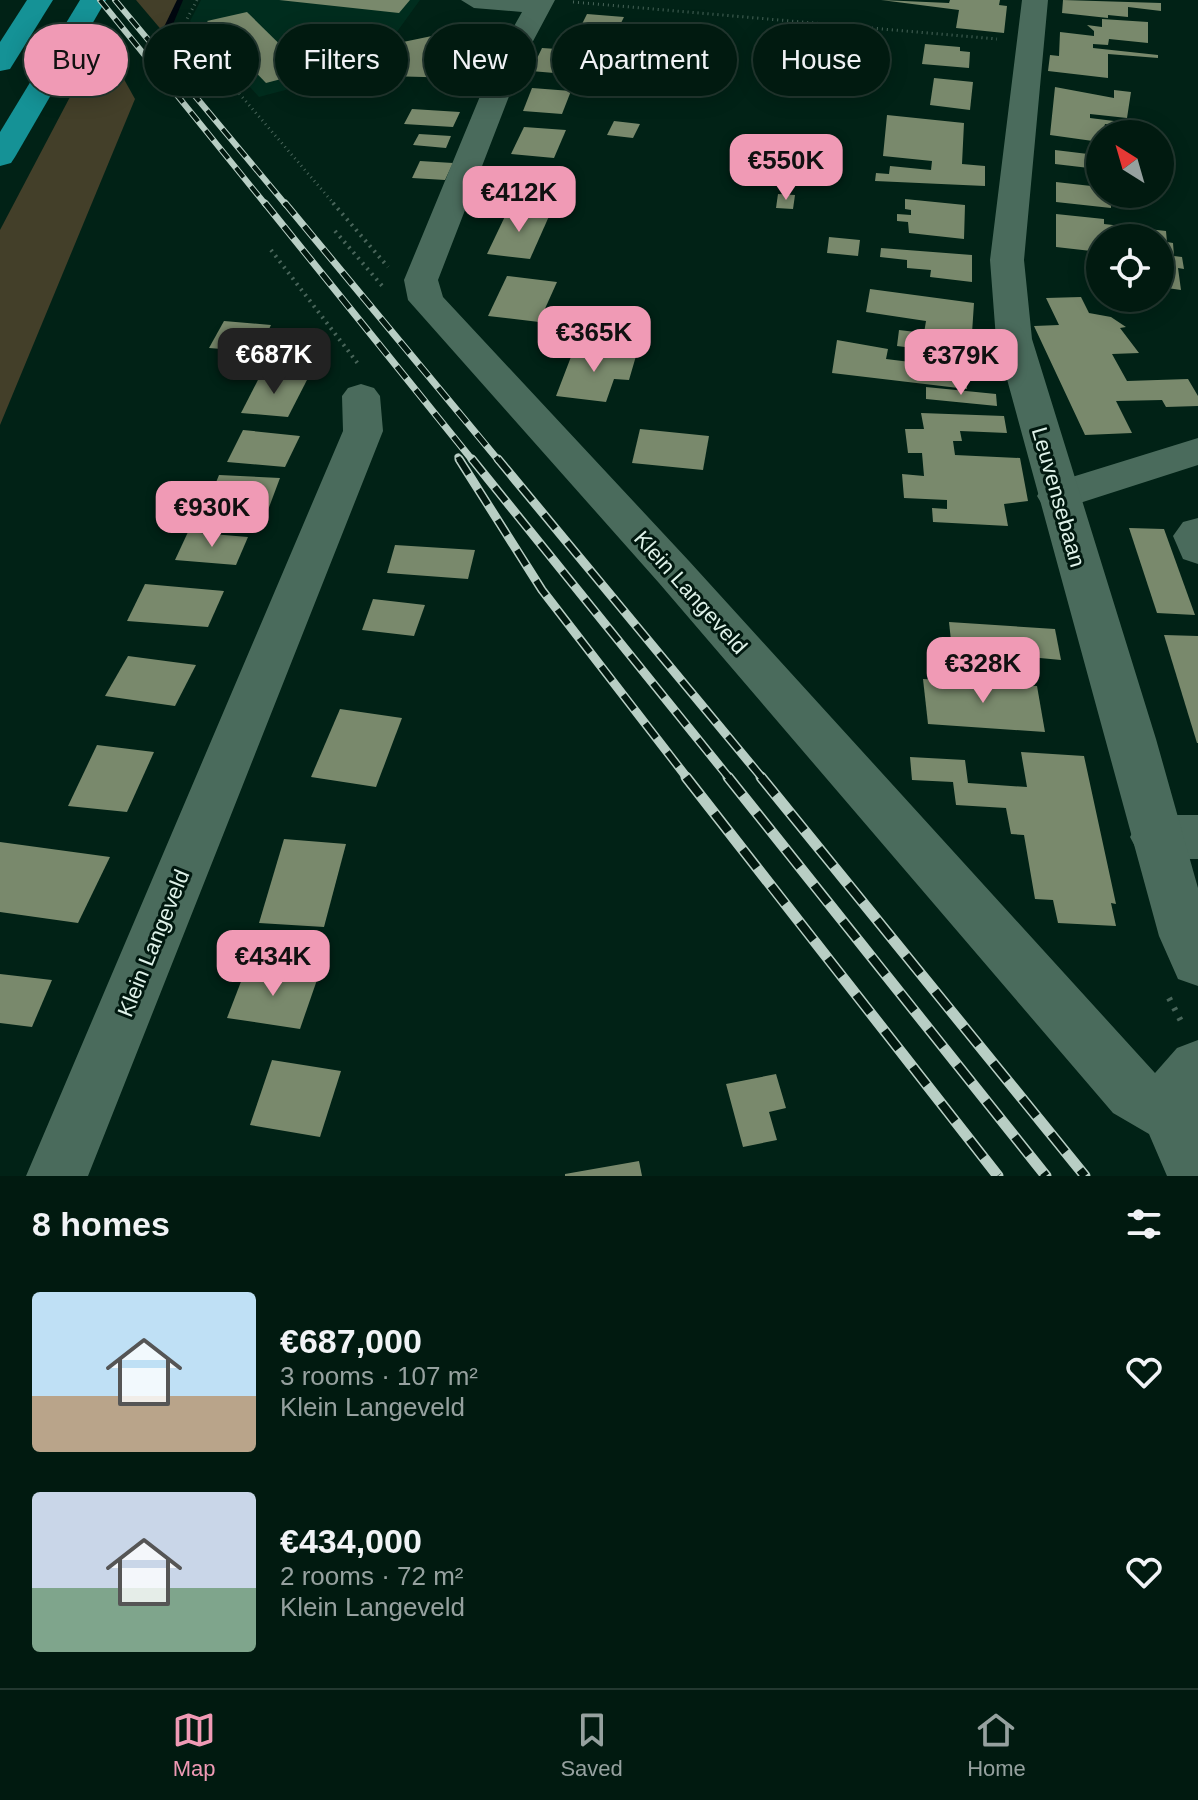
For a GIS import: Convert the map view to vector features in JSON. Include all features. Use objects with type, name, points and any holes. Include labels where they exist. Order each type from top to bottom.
[{"type":"highway","points":[[0,63],[40,0]]},
{"type":"highway","points":[[0,157],[89,7]]},
{"type":"street","points":[[474,0],[547,2]]},
{"type":"street","name":"Leuvensebaan","points":[[1035,0],[1007,260],[1014,339],[1132,739],[1177,837],[1184,964]]},
{"type":"street","points":[[402,287],[421,280],[509,60],[547,2]]},
{"type":"street","name":"Klein Langeveld","points":[[402,287],[1134,1093],[1186,1071]]},
{"type":"street","name":"Klein Langeveld","points":[[57,1176],[363,431],[361,396]]},
{"type":"street","points":[[1058,496],[1198,451]]},
{"type":"street","points":[[1198,532],[1194,536],[1198,549]]},
{"type":"street","points":[[1186,1071],[1184,1149],[1198,1169]]},
{"type":"path","points":[[197,0],[187,19],[188,34],[402,287]]},
{"type":"path","points":[[547,2],[1002,39]]},
{"type":"path","points":[[335,231],[402,287]]},
{"type":"path","points":[[271,250],[364,371],[361,396]]},
{"type":"path","points":[[1184,964],[1186,1071]]},
{"type":"shaded area","points":[[136,0],[180,0],[168,24],[156,24]]},
{"type":"shaded area","points":[[201,0],[420,0],[403,24],[275,24],[275,93],[259,97],[259,24],[193,24],[190,21]]},
{"type":"shaded area","points":[[128,86],[135,99],[0,425],[0,230],[70,96],[128,96]]},
{"type":"building","points":[[279,0],[410,0],[399,13]]},
{"type":"building","points":[[881,0],[949,3],[950,0],[1000,0],[999,5],[1007,6],[1004,33],[956,28],[959,10]]},
{"type":"building","points":[[1063,0],[1161,3],[1161,11],[1128,7],[1128,17],[1108,15],[1108,18],[1062,13]]},
{"type":"building","points":[[247,12],[275,40],[275,81],[266,83],[259,76],[259,24],[210,24],[207,21]]},
{"type":"building","points":[[587,14],[624,17],[620,24],[582,24]]},
{"type":"building","points":[[1102,19],[1148,22],[1148,43],[1109,39],[1108,45],[1093,44],[1093,48],[1158,55],[1158,58],[1108,54],[1108,78],[1048,71],[1050,55],[1059,56],[1060,32],[1094,36],[1094,31],[1087,25],[1102,27]]},
{"type":"building","points":[[424,38],[424,77],[408,77],[408,41]]},
{"type":"building","points":[[925,44],[960,47],[960,51],[970,52],[969,68],[922,64]]},
{"type":"building","points":[[542,48],[552,49],[552,73],[536,71],[536,61]]},
{"type":"building","points":[[934,78],[973,82],[970,110],[930,105]]},
{"type":"building","points":[[1055,87],[1114,98],[1114,90],[1131,92],[1127,118],[1090,114],[1090,118],[1106,120],[1086,120],[1086,140],[1050,135]]},
{"type":"building","points":[[536,88],[552,90],[552,96],[569,96],[562,114],[523,111],[529,96],[536,96]]},
{"type":"building","points":[[412,109],[460,112],[453,127],[404,124]]},
{"type":"building","points":[[887,115],[964,123],[962,164],[985,166],[985,186],[875,181],[876,173],[889,174],[890,166],[931,170],[932,161],[883,156]]},
{"type":"building","points":[[614,121],[640,124],[633,138],[607,135]]},
{"type":"building","points":[[524,127],[566,130],[554,158],[511,154]]},
{"type":"building","points":[[419,134],[451,136],[446,148],[413,145]]},
{"type":"building","points":[[1055,150],[1086,154],[1086,168],[1055,164]]},
{"type":"building","points":[[420,161],[453,163],[445,180],[412,178]]},
{"type":"building","points":[[519,170],[560,175],[547,200],[506,195]]},
{"type":"building","points":[[1056,182],[1086,185],[1086,205],[1056,202]]},
{"type":"building","points":[[778,194],[795,195],[793,209],[776,208]]},
{"type":"building","points":[[905,199],[965,205],[964,239],[909,233],[908,222],[897,221],[897,214],[911,215],[911,210],[905,209]]},
{"type":"building","points":[[508,210],[550,214],[530,259],[487,254]]},
{"type":"building","points":[[1056,214],[1104,219],[1104,224],[1086,224],[1086,250],[1056,247]]},
{"type":"building","points":[[829,237],[860,240],[858,256],[827,253]]},
{"type":"building","points":[[881,248],[972,255],[972,282],[930,277],[931,270],[907,268],[907,260],[880,257]]},
{"type":"building","points":[[1174,256],[1182,257],[1184,269],[1178,268],[1181,290],[1174,289]]},
{"type":"building","points":[[507,276],[557,282],[539,322],[488,316]]},
{"type":"building","points":[[870,289],[974,303],[971,348],[936,344],[936,351],[897,346],[899,330],[924,333],[926,321],[866,312]]},
{"type":"building","points":[[1081,297],[1086,312],[1111,317],[1126,327],[1120,328],[1139,353],[1112,354],[1127,381],[1188,379],[1198,396],[1198,406],[1166,407],[1162,400],[1116,401],[1132,433],[1085,435],[1034,326],[1059,325],[1046,298]]},
{"type":"building","points":[[224,321],[271,325],[258,352],[209,348]]},
{"type":"building","points":[[837,340],[888,349],[886,359],[967,369],[967,389],[832,373]]},
{"type":"building","points":[[574,349],[636,356],[629,380],[614,379],[606,402],[556,396]]},
{"type":"building","points":[[261,374],[308,378],[288,417],[241,413]]},
{"type":"building","points":[[926,387],[996,394],[997,406],[926,399]]},
{"type":"building","points":[[921,413],[1004,416],[1007,433],[960,431],[962,441],[953,441],[955,455],[1020,458],[1028,501],[1004,504],[1008,526],[933,522],[932,508],[947,509],[947,500],[904,498],[902,474],[924,476],[922,453],[908,453],[905,429],[924,429]]},
{"type":"building","points":[[640,429],[709,436],[703,470],[632,463]]},
{"type":"building","points":[[243,430],[300,436],[285,467],[227,462]]},
{"type":"building","points":[[219,475],[280,478],[268,510],[206,507]]},
{"type":"building","points":[[1129,528],[1164,529],[1195,615],[1157,613]]},
{"type":"building","points":[[188,532],[248,537],[236,565],[175,560]]},
{"type":"building","points":[[395,545],[475,550],[468,579],[387,573]]},
{"type":"building","points":[[145,584],[224,591],[208,627],[127,621]]},
{"type":"building","points":[[373,599],[425,605],[414,636],[362,630]]},
{"type":"building","points":[[949,622],[1055,629],[1061,660],[952,650]]},
{"type":"building","points":[[1164,635],[1198,636],[1198,743],[1197,743]]},
{"type":"building","points":[[128,656],[196,665],[175,706],[105,696]]},
{"type":"building","points":[[923,679],[1037,686],[1045,732],[928,724]]},
{"type":"building","points":[[340,709],[402,718],[376,787],[311,777]]},
{"type":"building","points":[[97,745],[154,752],[127,812],[68,806]]},
{"type":"building","points":[[1021,752],[1084,756],[1116,904],[1111,903],[1116,926],[1058,923],[1053,900],[1035,899],[1024,835],[1011,834],[1006,808],[956,805],[953,782],[912,780],[910,757],[965,760],[968,783],[1027,787]]},
{"type":"building","points":[[284,839],[346,844],[324,927],[259,923]]},
{"type":"building","points":[[0,842],[110,857],[78,923],[0,912]]},
{"type":"building","points":[[247,966],[318,977],[300,1029],[227,1018]]},
{"type":"building","points":[[0,974],[52,980],[32,1027],[0,1023]]},
{"type":"building","points":[[272,1060],[341,1071],[320,1137],[250,1125]]},
{"type":"building","points":[[776,1074],[786,1108],[769,1112],[777,1140],[743,1147],[726,1084]]},
{"type":"building","points":[[639,1161],[642,1176],[565,1176],[565,1174]]},
{"type":"waterway","points":[[169,24],[180,0]]},
{"type":"railway","points":[[100,0],[266,205]]},
{"type":"railway","points":[[115,0],[286,205]]},
{"type":"railway","points":[[265,203],[473,461]]},
{"type":"railway","points":[[285,203],[499,461]]},
{"type":"railway","points":[[459,459],[542,590],[688,779]]},
{"type":"railway","points":[[472,459],[730,779]]},
{"type":"railway","points":[[498,459],[763,779]]},
{"type":"railway","points":[[686,777],[998,1176]]},
{"type":"railway","points":[[728,777],[1046,1176]]},
{"type":"railway","points":[[761,777],[1085,1176]]}]
